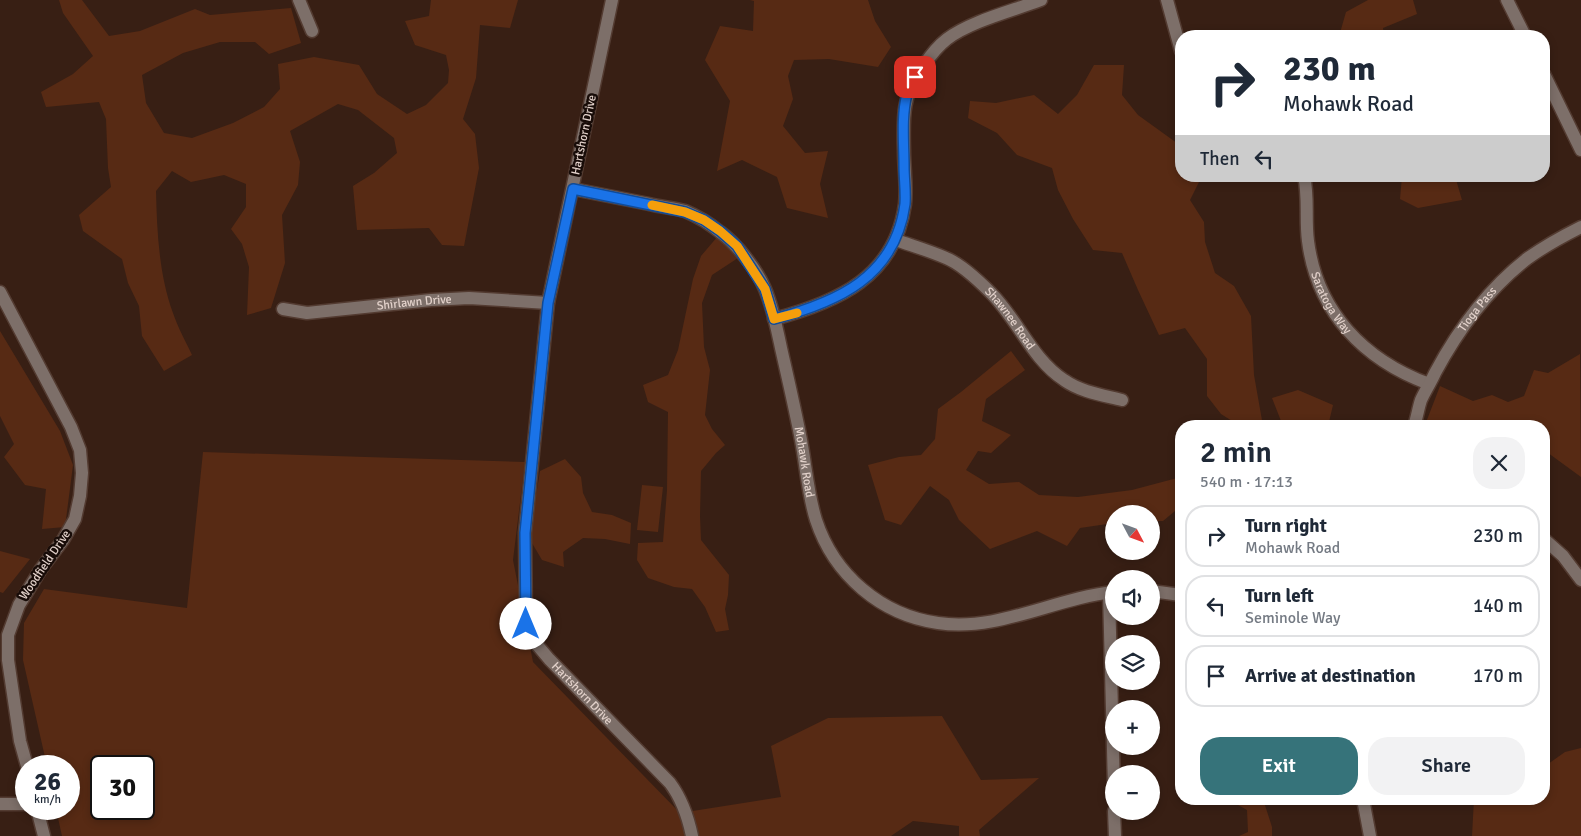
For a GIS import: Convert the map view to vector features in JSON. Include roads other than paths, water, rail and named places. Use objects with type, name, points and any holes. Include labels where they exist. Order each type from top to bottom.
[{"type":"street","points":[[299,0],[312,31]]},
{"type":"street","name":"Hartshorn Drive","points":[[612,0],[548,303],[525,533],[526,624],[533,640],[548,659],[670,783],[689,818],[692,836]]},
{"type":"street","points":[[774,319],[818,306],[860,284],[881,263],[896,240],[905,203],[903,122],[907,94],[915,77],[932,54],[946,39],[968,26],[1041,0]]},
{"type":"street","points":[[1167,0],[1175,30]]},
{"type":"street","points":[[1507,0],[1522,30]]},
{"type":"street","points":[[1550,86],[1581,150]]},
{"type":"street","name":"Saratoga Way","points":[[1306,182],[1311,258],[1331,308],[1353,337],[1380,361],[1404,374],[1430,384]]},
{"type":"street","name":"Mohawk Road","points":[[573,189],[685,212],[704,220],[737,246],[765,289],[774,319],[796,414],[816,519],[824,540],[836,560],[846,573],[868,594],[894,610],[909,616],[939,623],[970,624],[1020,616],[1084,597],[1105,593]]},
{"type":"street","name":"Tioga Pass","points":[[1416,420],[1421,400],[1444,356],[1464,324],[1484,299],[1530,257],[1581,227]]},
{"type":"street","name":"Shawnee Road","points":[[896,240],[948,259],[968,273],[990,292],[1009,313],[1049,368],[1065,381],[1086,391],[1122,400]]},
{"type":"street","name":"Woodfield Drive","points":[[0,292],[70,426],[80,450],[82,473],[75,520],[64,540],[41,569],[19,605],[8,635],[9,669],[24,755]]},
{"type":"street","name":"Shirlawn Drive","points":[[283,308],[307,313],[431,300],[469,298],[548,303]]},
{"type":"street","points":[[1550,544],[1563,556],[1581,580]]},
{"type":"street","points":[[1160,592],[1175,594]]},
{"type":"street","points":[[1112,625],[1114,765]]},
{"type":"street","points":[[0,804],[15,804]]},
{"type":"street","points":[[1364,805],[1370,836]]},
{"type":"street","points":[[40,820],[44,836]]},
{"type":"street","points":[[1114,820],[1115,836]]}]
